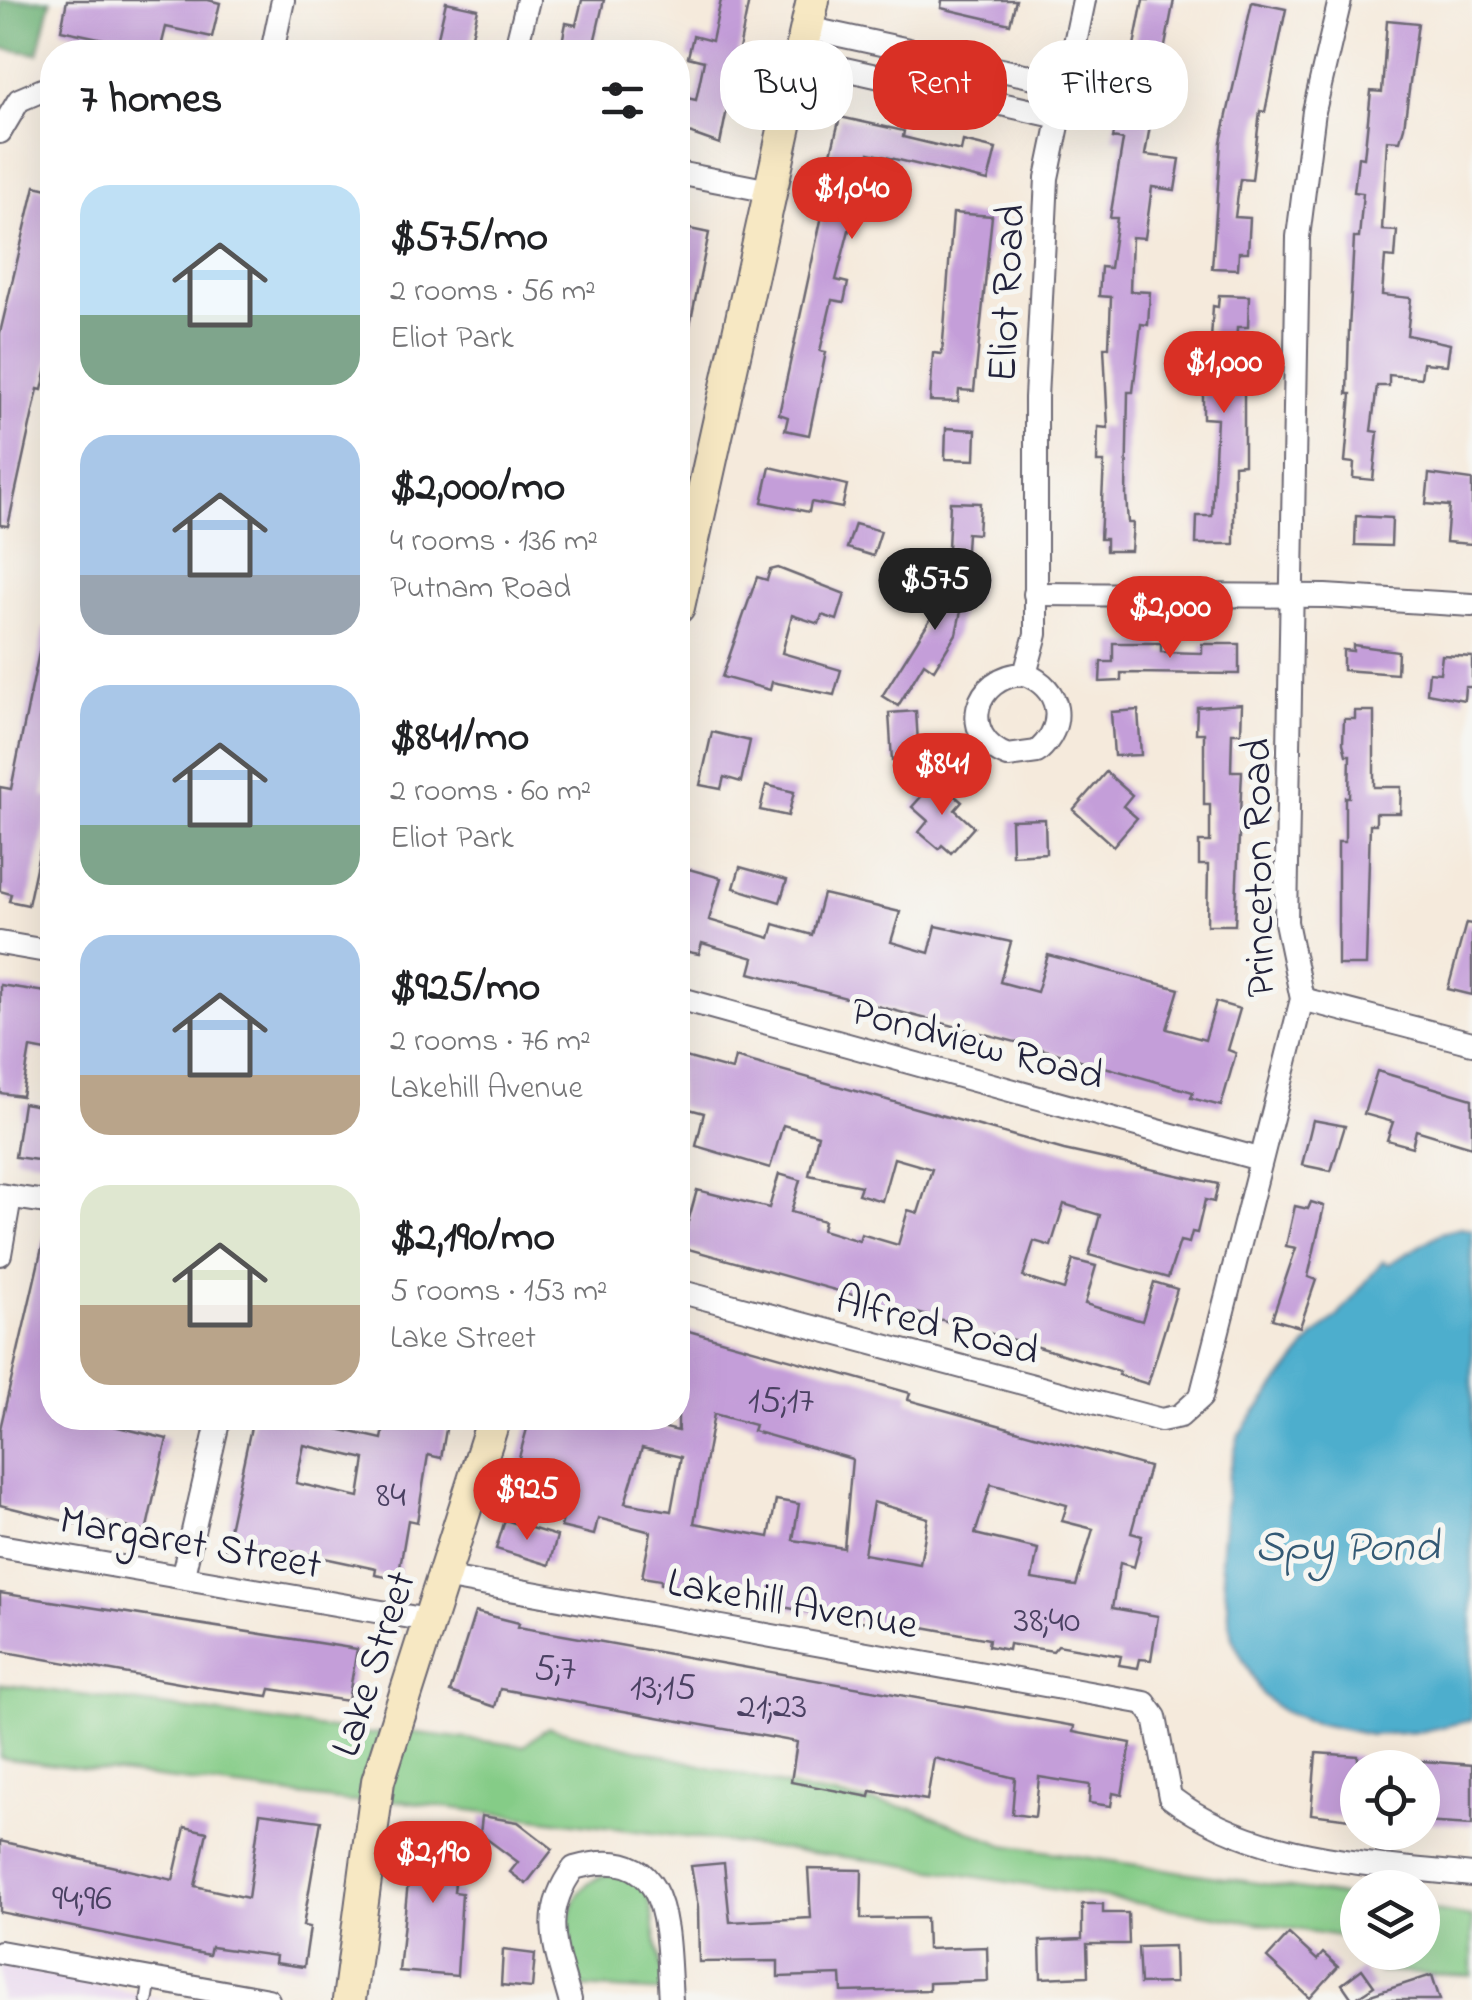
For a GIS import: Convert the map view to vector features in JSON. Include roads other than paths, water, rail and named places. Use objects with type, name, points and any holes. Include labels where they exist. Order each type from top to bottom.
[{"type":"main road","points":[[690,552],[807,29]]},
{"type":"main road","name":"Lake Street","points":[[350,2000],[372,1807],[490,1430]]},
{"type":"street","points":[[275,40],[283,0]]},
{"type":"street","points":[[518,40],[528,0]]},
{"type":"street","name":"Eliot Road","points":[[1075,40],[1084,0]]},
{"type":"street","name":"Princeton Road","points":[[1180,1416],[1200,1397],[1208,1378],[1259,1159],[1302,999],[1286,922],[1299,220],[1314,111],[1340,0]]},
{"type":"street","points":[[807,29],[1027,76]]},
{"type":"street","points":[[807,29],[1027,106]]},
{"type":"street","points":[[0,132],[19,100],[40,91]]},
{"type":"street","name":"Eliot Road","points":[[1024,674],[1036,634],[1042,240],[1057,130]]},
{"type":"street","points":[[690,176],[770,191]]},
{"type":"street","points":[[1035,594],[1292,595],[1472,605]]},
{"type":"street","points":[[0,943],[40,950]]},
{"type":"street","points":[[1302,999],[1472,1043]]},
{"type":"street","name":"Pondview Road","points":[[690,1001],[1259,1159]]},
{"type":"street","points":[[0,1254],[5,1196],[40,1202]]},
{"type":"street","name":"Alfred Road","points":[[690,1294],[1100,1406],[1161,1420],[1180,1416]]},
{"type":"street","points":[[183,1575],[216,1430]]},
{"type":"street","name":"Margaret Street","points":[[0,1546],[428,1620]]},
{"type":"street","name":"Lakehill Avenue","points":[[443,1577],[1130,1699],[1152,1708],[1170,1797],[1229,1834],[1278,1849],[1472,1875]]},
{"type":"street","points":[[570,2000],[553,1933],[555,1896],[574,1868],[622,1862],[645,1874],[660,1894],[671,2000]]},
{"type":"street","points":[[0,1952],[148,1991],[268,2000]]},
{"type":"water","name":"Spy Pond","points":[[1461,1228],[1472,1230],[1472,1720],[1420,1732],[1370,1735],[1306,1721],[1282,1711],[1262,1695],[1232,1638],[1221,1560],[1228,1478],[1239,1434],[1313,1338],[1338,1316],[1383,1261],[1389,1264],[1441,1233]]}]
